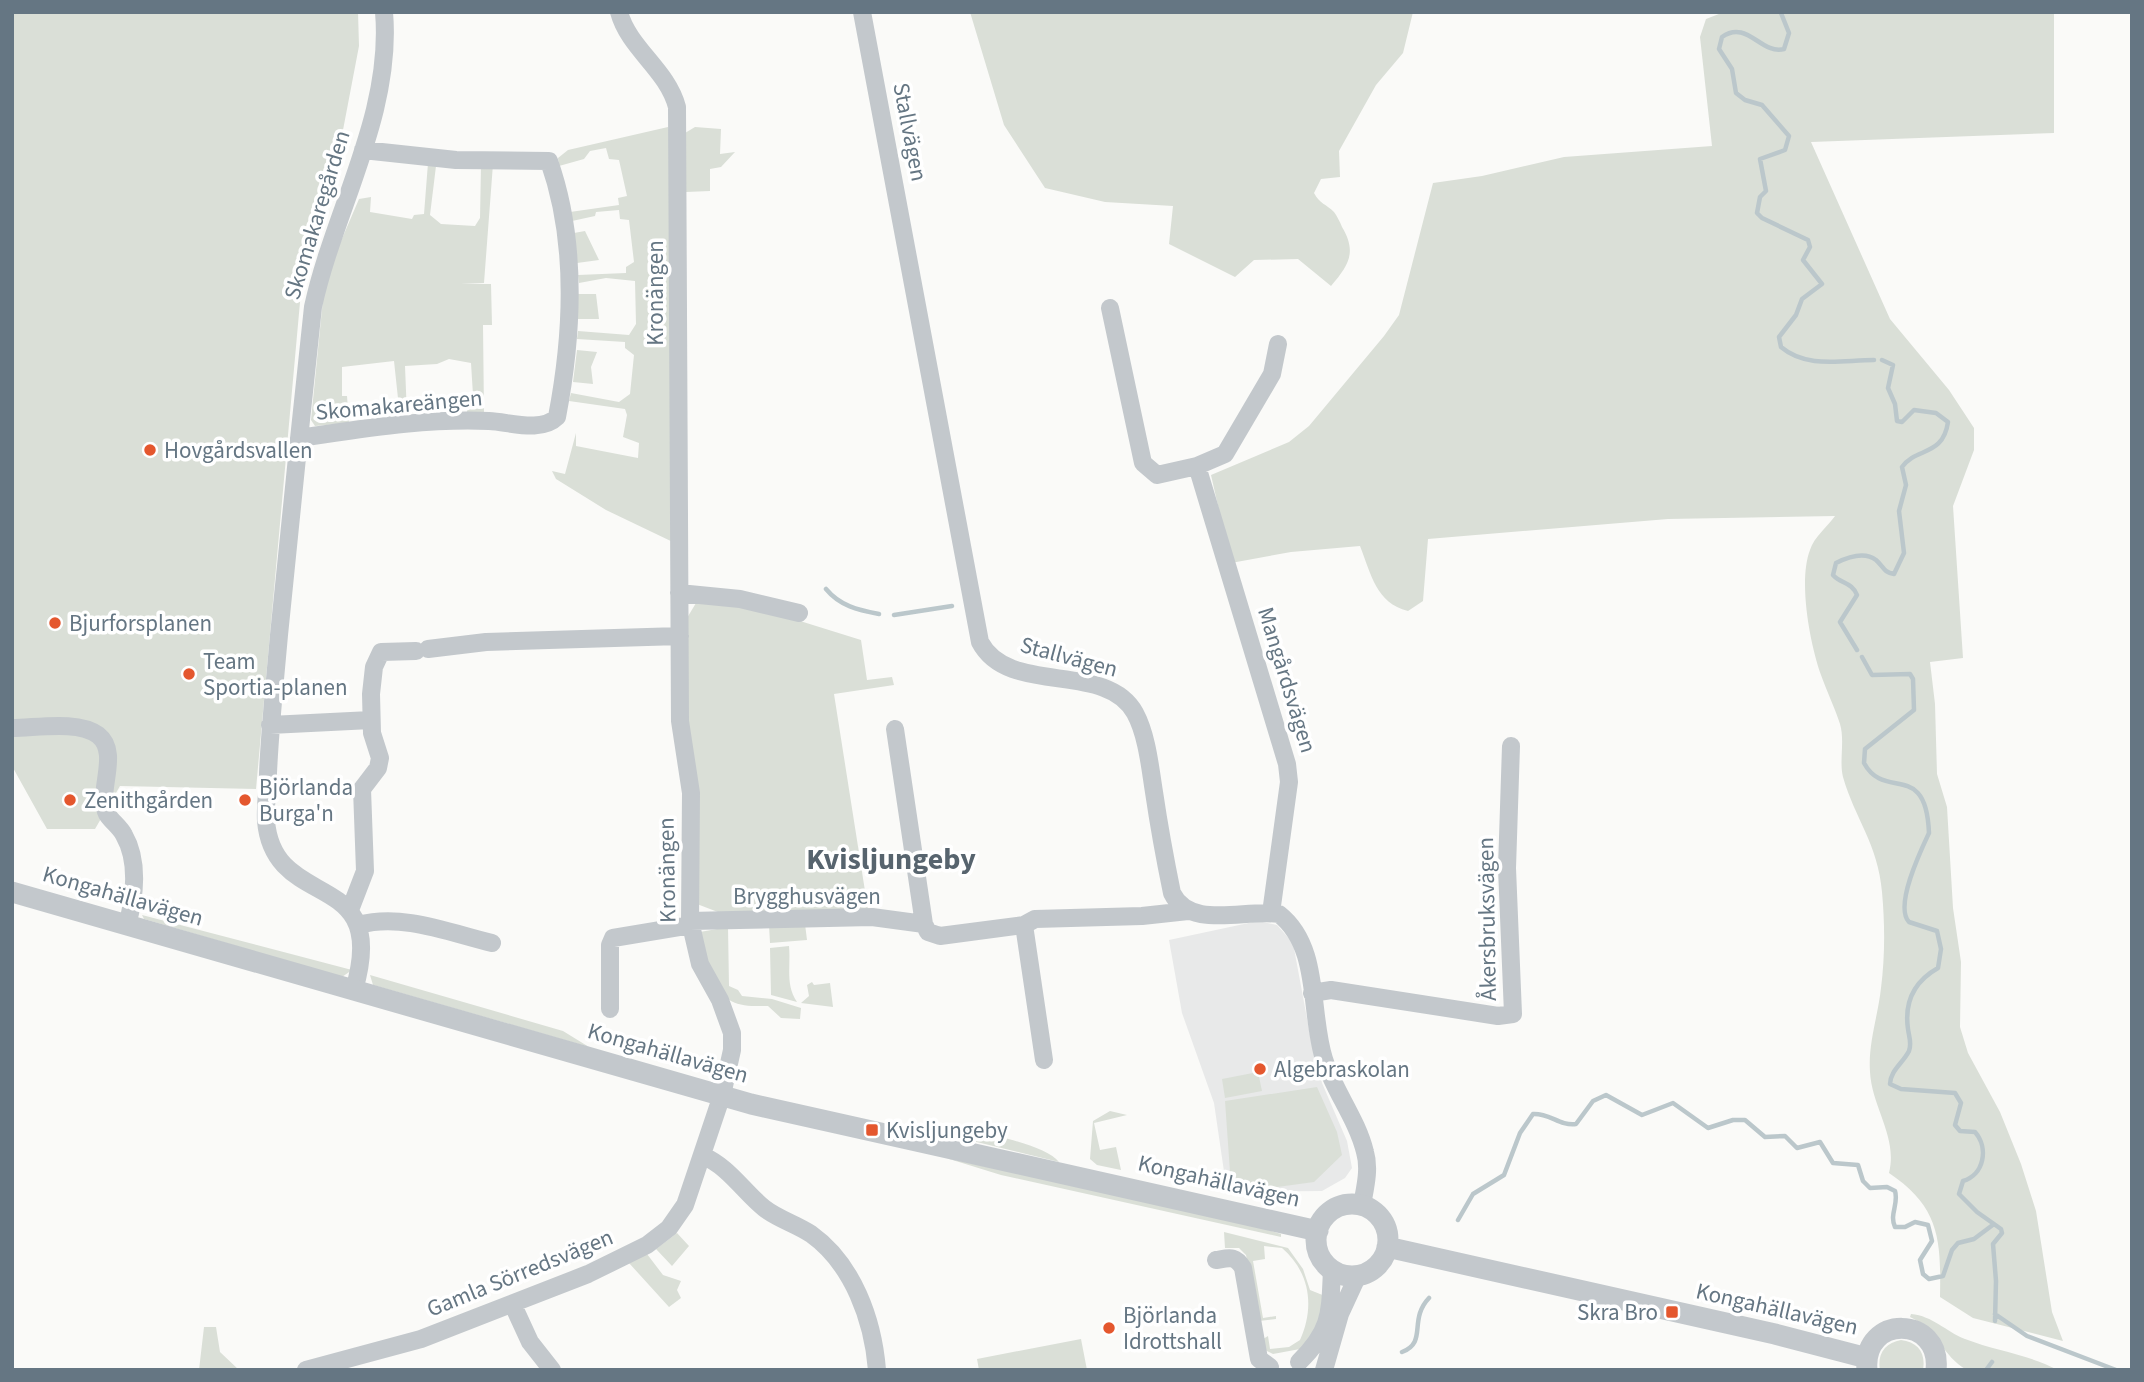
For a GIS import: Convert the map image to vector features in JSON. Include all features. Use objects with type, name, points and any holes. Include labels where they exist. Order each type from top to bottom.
[{"type":"street","name":"Skomakaregården","points":[[354,918],[289,871],[273,850],[266,821],[270,725],[313,307],[322,268],[363,150],[381,79],[384,12]]},
{"type":"street","name":"Kronängen","points":[[619,12],[635,43],[666,78],[677,107],[680,721],[691,793],[690,923],[700,964],[720,1000],[732,1033],[732,1050],[722,1095]]},
{"type":"street","name":"Stallvägen","points":[[862,12],[980,642],[991,658],[1002,664],[1098,687],[1121,697],[1135,713],[1150,769],[1172,892],[1182,908],[1188,911]]},
{"type":"street","name":"Skomakareängen","points":[[299,438],[419,422],[488,420],[544,426],[557,417],[568,363],[571,297],[566,235],[549,161],[456,160],[363,150]]},
{"type":"street","points":[[1110,308],[1143,463],[1157,475],[1197,466],[1225,454],[1272,374],[1278,344]]},
{"type":"street","name":"Mangårdsvägen","points":[[1197,466],[1289,773],[1272,913]]},
{"type":"street","points":[[679,593],[751,601],[799,613]]},
{"type":"street","points":[[354,990],[363,951],[354,918],[365,871],[362,789],[378,768],[380,758],[371,720],[371,694],[377,657],[389,650],[423,650],[492,641],[680,636]]},
{"type":"street","points":[[270,725],[371,720]]},
{"type":"street","points":[[12,728],[77,728],[98,735],[105,745],[108,762],[107,813],[127,839],[131,856],[133,901],[127,925]]},
{"type":"street","points":[[895,729],[924,924]]},
{"type":"street","name":"Åkersbruksvägen","points":[[1312,993],[1331,990],[1498,1016],[1513,1014],[1507,868],[1511,746]]},
{"type":"street","name":"Kongahällavägen","points":[[12,892],[722,1095],[1318,1231]]},
{"type":"street","points":[[1188,911],[1272,913],[1286,920],[1301,941],[1325,1061],[1366,1152],[1367,1176],[1362,1205],[1381,1218],[1387,1232],[1387,1247],[1377,1266],[1358,1275],[1332,1269],[1330,1308],[1325,1333],[1303,1366],[1283,1360],[1269,1368],[1259,1359],[1243,1268],[1231,1257],[1216,1260]]},
{"type":"street","name":"Brygghusvägen","points":[[610,1009],[610,944],[613,938],[690,923],[872,918],[924,924],[928,932],[940,936],[1024,925],[1035,919],[1142,916],[1188,911]]},
{"type":"street","points":[[354,918],[404,922],[492,943]]},
{"type":"street","points":[[1024,925],[1044,1060]]},
{"type":"street","name":"Gamla Sörredsvägen","points":[[306,1370],[421,1339],[513,1305],[628,1256],[661,1235],[676,1220],[685,1205],[722,1095]]},
{"type":"street","points":[[703,1156],[717,1163],[764,1208],[809,1233],[838,1258],[851,1280],[867,1323],[877,1370]]},
{"type":"street","name":"Kongahällavägen","points":[[1332,1269],[1319,1252],[1318,1231],[1331,1211],[1346,1204],[1362,1205]]},
{"type":"street","name":"Kongahällavägen","points":[[1387,1247],[1775,1334],[1867,1364],[1870,1349],[1882,1334],[1895,1327],[1909,1329],[1926,1337],[1932,1345],[1936,1370]]},
{"type":"street","points":[[1324,1370],[1340,1314],[1358,1275]]},
{"type":"street","points":[[513,1305],[530,1342],[552,1370]]},
{"type":"shaded area","points":[[12,12],[358,12],[359,46],[343,130],[305,247],[256,789],[120,786],[95,829],[47,829],[12,766]]},
{"type":"shaded area","points":[[970,12],[1413,12],[1403,53],[1376,85],[1339,151],[1340,177],[1321,179],[1314,193],[1334,212],[1347,236],[1349,258],[1342,271],[1331,286],[1298,259],[1254,260],[1235,277],[1169,244],[1173,206],[1105,202],[1045,188],[1004,125]]},
{"type":"shaded area","points":[[1724,12],[2054,12],[2054,133],[1811,142],[1890,319],[1949,390],[1974,428],[1974,450],[1953,506],[1963,658],[1930,662],[1935,704],[1937,774],[1947,807],[1953,908],[1961,962],[1960,1027],[1968,1053],[2000,1112],[2021,1164],[2036,1211],[2052,1312],[2063,1341],[1973,1318],[1940,1297],[1940,1258],[1934,1226],[1919,1199],[1889,1173],[1890,1147],[1870,1072],[1870,1051],[1880,998],[1884,952],[1880,875],[1843,777],[1841,731],[1817,662],[1805,595],[1810,550],[1835,516],[1668,519],[1428,539],[1423,601],[1408,611],[1389,601],[1376,586],[1360,546],[1291,552],[1231,563],[1211,475],[1289,442],[1309,426],[1384,336],[1399,315],[1433,183],[1482,176],[1564,157],[1712,146],[1700,37],[1706,19]]},
{"type":"shaded area","points":[[668,127],[676,154],[677,544],[606,510],[556,479],[552,471],[565,474],[576,433],[576,446],[638,458],[639,443],[623,437],[627,415],[625,409],[569,401],[571,393],[619,402],[630,394],[634,355],[625,348],[625,342],[577,339],[578,331],[629,335],[636,324],[635,281],[606,278],[579,283],[578,275],[626,273],[626,267],[634,262],[629,220],[620,219],[619,210],[596,212],[595,216],[572,221],[570,212],[619,205],[618,198],[627,196],[619,160],[609,159],[606,148],[590,151],[584,159],[559,166],[558,158],[568,150]]},
{"type":"shaded area","points":[[695,127],[721,129],[720,154],[735,152],[721,167],[710,169],[710,191],[686,192],[685,133]]},
{"type":"shaded area","points":[[428,163],[436,166],[430,215],[441,224],[475,226],[480,218],[481,165],[493,164],[484,283],[461,284],[491,284],[492,325],[483,325],[484,414],[467,413],[467,395],[473,395],[471,363],[449,359],[437,364],[405,366],[407,416],[400,417],[394,361],[342,367],[342,396],[347,396],[349,423],[315,426],[311,420],[323,299],[332,262],[359,199],[371,197],[370,212],[412,219],[414,215],[424,214]]},
{"type":"shaded area","points":[[585,231],[599,260],[577,263],[574,233]]},
{"type":"shaded area","points":[[578,294],[596,294],[599,319],[578,319]]},
{"type":"shaded area","points":[[577,350],[597,352],[591,367],[593,384],[573,382]]},
{"type":"shaded area","points":[[719,600],[768,611],[861,640],[867,680],[892,677],[894,685],[834,694],[868,910],[723,914],[697,904],[685,721],[684,623],[696,603]]},
{"type":"shaded area","points":[[142,915],[352,970],[342,977],[144,919]]},
{"type":"shaded area","name":"Algebraskolan","points":[[1258,921],[1277,925],[1293,943],[1322,1083],[1347,1141],[1352,1168],[1345,1178],[1322,1191],[1227,1192],[1214,1103],[1182,1013],[1169,940]]},
{"type":"shaded area","points":[[805,924],[807,940],[770,943],[769,925]]},
{"type":"shaded area","points":[[728,927],[729,986],[738,990],[742,996],[772,999],[801,1008],[800,1019],[781,1018],[768,1006],[735,1003],[719,989],[706,960],[700,932]]},
{"type":"shaded area","points":[[789,946],[791,989],[797,1002],[771,995],[770,948]]},
{"type":"shaded area","points":[[370,975],[563,1031],[589,1047],[373,985]]},
{"type":"shaded area","points":[[812,982],[814,985],[830,983],[833,1007],[801,1003],[809,996],[807,985]]},
{"type":"shaded area","points":[[1258,1072],[1262,1091],[1225,1098],[1222,1079]]},
{"type":"shaded area","points":[[1317,1087],[1337,1132],[1342,1155],[1314,1182],[1263,1189],[1231,1186],[1225,1101]]},
{"type":"shaded area","points":[[1110,1111],[1127,1115],[1094,1123],[1100,1150],[1116,1147],[1121,1170],[1097,1165],[1090,1159],[1093,1121]]},
{"type":"shaded area","points":[[951,1128],[1025,1144],[1040,1149],[1059,1162],[952,1136]]},
{"type":"shaded area","points":[[946,1158],[1240,1221],[1281,1234],[1281,1237],[1001,1175]]},
{"type":"shaded area","points":[[1224,1232],[1288,1248],[1303,1269],[1310,1290],[1325,1296],[1324,1322],[1300,1349],[1273,1354],[1265,1350],[1263,1339],[1268,1336],[1270,1349],[1289,1347],[1300,1340],[1305,1328],[1308,1303],[1304,1279],[1299,1268],[1282,1248],[1264,1246],[1265,1259],[1253,1261],[1263,1318],[1276,1316],[1276,1319],[1259,1321],[1246,1255],[1239,1248],[1225,1248]]},
{"type":"shaded area","points":[[677,1233],[689,1246],[672,1266],[656,1249]]},
{"type":"shaded area","points":[[647,1254],[663,1275],[681,1281],[677,1290],[681,1298],[669,1307],[629,1263]]},
{"type":"shaded area","points":[[1911,1314],[1926,1318],[1965,1339],[2035,1360],[2058,1370],[1967,1370],[1951,1358],[1927,1329],[1910,1317]]},
{"type":"shaded area","points":[[204,1327],[216,1327],[220,1352],[239,1370],[199,1370]]},
{"type":"shaded area","points":[[1081,1339],[1087,1370],[979,1370],[977,1359]]},
{"type":"shaded area","points":[[1901,1340],[1920,1349],[1923,1370],[1880,1370],[1883,1350]]},
{"type":"waterway","points":[[1781,13],[1789,33],[1784,49],[1768,47],[1739,32],[1722,37],[1719,49],[1732,69],[1736,93],[1745,100],[1762,105],[1789,136],[1785,150],[1760,159],[1766,191],[1760,197],[1757,213],[1808,240],[1810,247],[1803,260],[1822,284],[1802,299],[1796,315],[1779,337],[1781,347],[1791,354],[1813,361],[1874,360]]},
{"type":"waterway","points":[[1857,650],[1840,622],[1857,595],[1852,588],[1833,575],[1836,563],[1861,555],[1871,557],[1886,571],[1894,574],[1904,553],[1899,511],[1906,485],[1902,467],[1914,456],[1941,441],[1948,422],[1936,413],[1914,410],[1902,422],[1897,421],[1895,404],[1888,388],[1893,365],[1882,360]]},
{"type":"waterway","points":[[826,589],[843,603],[879,614]]},
{"type":"waterway","points":[[894,615],[952,606]]},
{"type":"waterway","points":[[1862,657],[1872,675],[1910,674],[1913,679],[1914,710],[1865,749],[1864,763],[1873,774],[1883,780],[1913,789],[1921,796],[1929,833],[1910,878],[1905,914],[1909,922],[1937,931],[1941,949],[1938,968],[1923,979],[1913,993],[1907,1019],[1910,1048],[1892,1075],[1890,1084],[1901,1089],[1955,1093],[1961,1103],[1955,1125],[1960,1131],[1975,1132],[1979,1138],[1983,1153],[1980,1167],[1970,1178],[1963,1181],[1959,1194],[1977,1212],[2001,1229],[2002,1233],[1993,1244],[1995,1321]]},
{"type":"waterway","points":[[1458,1220],[1473,1194],[1504,1175],[1520,1133],[1533,1114],[1576,1124],[1593,1101],[1606,1095],[1642,1115],[1673,1103],[1708,1128],[1733,1120],[1745,1120],[1765,1137],[1785,1136],[1797,1148],[1820,1142],[1833,1163],[1858,1165],[1863,1181],[1870,1188],[1887,1187],[1895,1191],[1895,1227],[1905,1227],[1915,1222],[1928,1225],[1932,1241],[1920,1260],[1923,1274],[1929,1279],[1943,1276],[1952,1250],[1958,1243],[1974,1239],[1994,1224]]},
{"type":"waterway","points":[[1402,1352],[1414,1342],[1420,1314],[1429,1298]]},
{"type":"waterway","points":[[1995,1314],[2027,1336],[2116,1370]]},
{"type":"waterway","points":[[1986,1370],[1992,1362]]},
{"type":"place","name":"Hovgårdsvallen","points":[[150,450]]},
{"type":"place","name":"Bjurforsplanen","points":[[55,623]]},
{"type":"place","name":"Team Sportia-planen","points":[[189,674]]},
{"type":"place","name":"Zenithgården","points":[[70,800]]},
{"type":"place","name":"Björlanda Burga'n","points":[[245,800]]},
{"type":"place","name":"Algebraskolan","points":[[1260,1069]]},
{"type":"place","name":"Kvisljungeby","points":[[872,1130]]},
{"type":"place","name":"Skra Bro","points":[[1672,1312]]},
{"type":"place","name":"Björlanda Idrottshall","points":[[1109,1328]]},
{"type":"district","name":"Kvisljungeby","points":[[891,859]]}]
